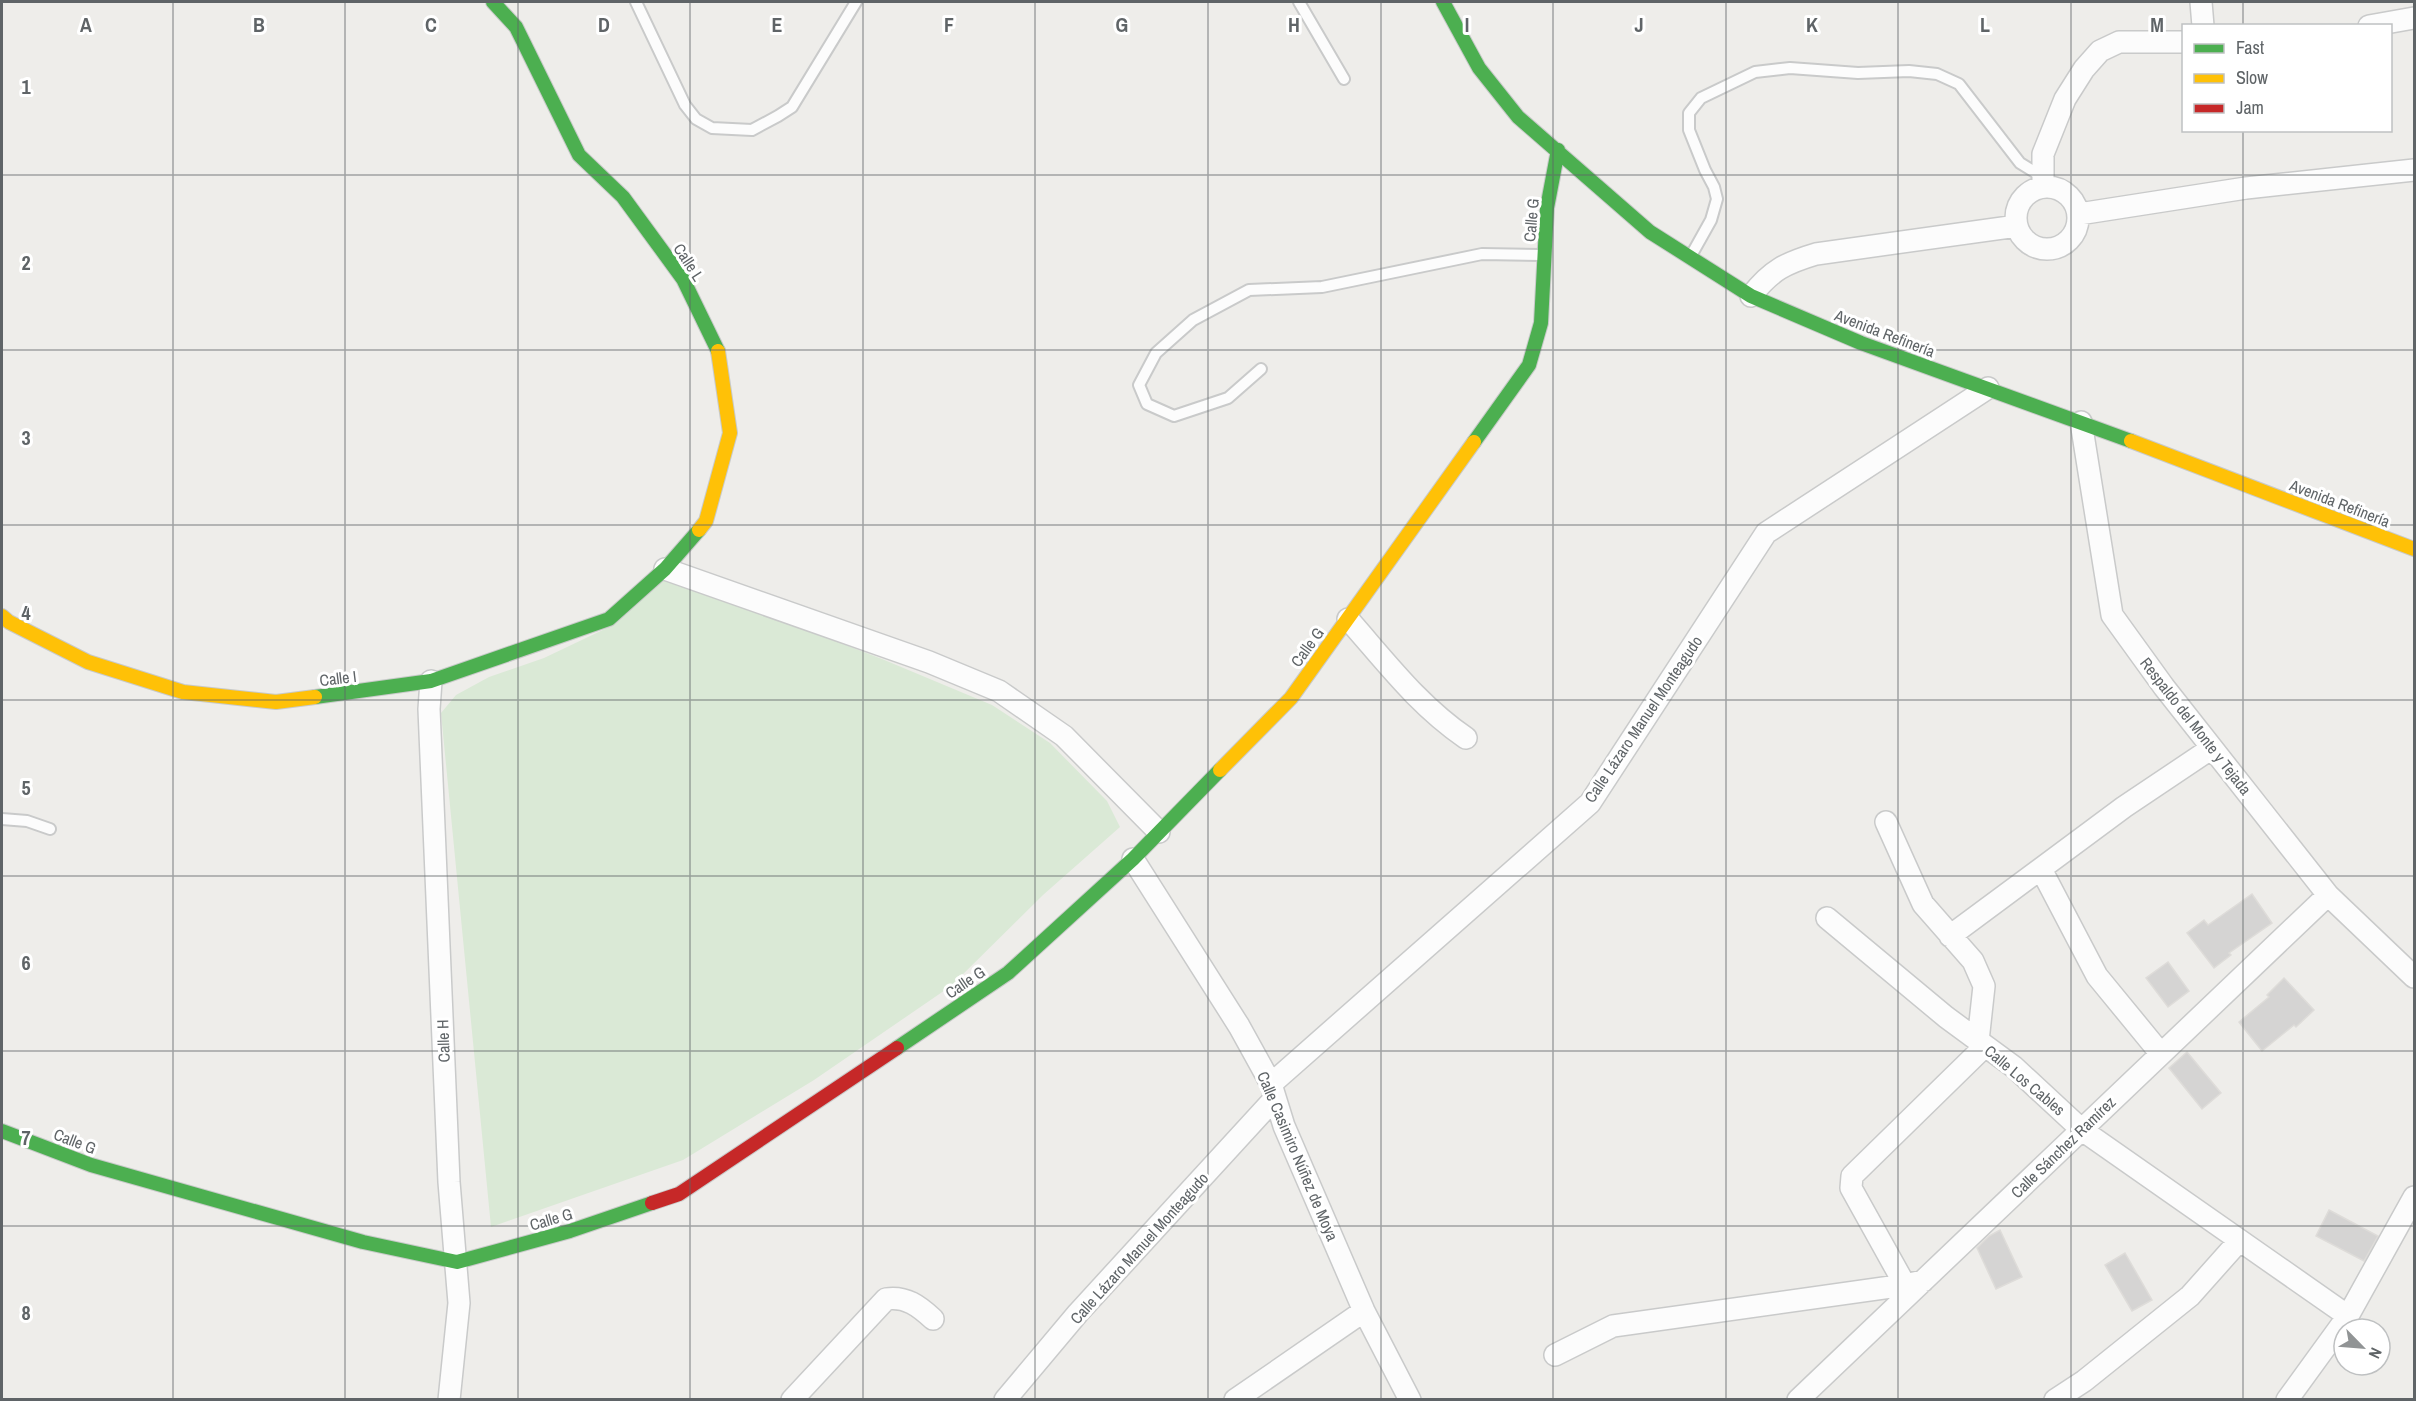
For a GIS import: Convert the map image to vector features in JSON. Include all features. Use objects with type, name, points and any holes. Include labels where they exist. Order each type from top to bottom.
[{"type":"street","name":"Calle L","points":[[493,2],[516,27],[579,155],[623,196],[683,279],[719,354],[730,434],[706,521],[665,569]]},
{"type":"street","name":"Avenida Refinería","points":[[1443,2],[1479,68],[1518,117],[1650,232],[1751,296],[1861,343],[2081,422],[2415,549]]},
{"type":"street","points":[[2202,2],[2203,24]]},
{"type":"street","points":[[2380,24],[2415,18]]},
{"type":"street","points":[[2043,182],[2043,154],[2065,99],[2084,69],[2100,51],[2119,42],[2182,42]]},
{"type":"street","name":"Calle G","points":[[2,1131],[91,1165],[363,1242],[457,1262],[570,1232],[679,1194],[1008,973],[1133,859],[1290,698],[1528,365],[1541,323],[1547,208],[1558,150]]},
{"type":"street","points":[[2079,214],[2246,188],[2415,170]]},
{"type":"street","points":[[2043,182],[2059,188],[2073,199],[2079,214],[2077,230],[2067,242],[2053,249],[2037,248],[2024,240],[2017,226],[2017,208],[2027,194],[2043,182]]},
{"type":"street","points":[[1751,296],[1765,278],[1788,263],[1816,254],[2017,226]]},
{"type":"street","name":"Calle Lázaro Manuel Monteagudo","points":[[1005,1400],[1078,1313],[1273,1091],[1590,803],[1766,533],[1988,388]]},
{"type":"street","name":"Respaldo del Monte y Tejada","points":[[2081,422],[2112,615],[2164,687],[2328,895],[2415,977]]},
{"type":"street","name":"Calle I","points":[[2,616],[9,622],[88,662],[183,692],[276,702],[431,681],[609,619],[665,569]]},
{"type":"street","points":[[665,569],[929,662],[999,691],[1064,736],[1159,832]]},
{"type":"street","points":[[1348,619],[1418,699],[1439,719],[1466,738]]},
{"type":"street","name":"Calle H","points":[[431,681],[429,710],[448,1159],[459,1303],[448,1400]]},
{"type":"street","points":[[1950,936],[2124,807],[2212,748]]},
{"type":"street","points":[[1555,1355],[1613,1326],[1914,1283],[1851,1188],[1852,1176],[1982,1044],[1984,986],[1973,961],[1923,904],[1886,822]]},
{"type":"street","name":"Calle Casimiro Núñez de Moya","points":[[1133,859],[1239,1026],[1273,1091],[1284,1126],[1364,1311],[1410,1400]]},
{"type":"street","points":[[2041,868],[2097,976],[2161,1054]]},
{"type":"street","name":"Calle Sánchez Ramírez","points":[[1798,1400],[1914,1283],[2082,1130],[2328,895]]},
{"type":"street","name":"Calle Los Cables","points":[[1827,918],[1946,1017],[2014,1067],[2082,1130],[2348,1316]]},
{"type":"street","points":[[2287,1400],[2348,1316],[2415,1197]]},
{"type":"street","points":[[2055,1400],[2084,1381],[2190,1296],[2239,1241]]},
{"type":"street","points":[[792,1400],[886,1299],[897,1297],[917,1305],[933,1319]]},
{"type":"street","points":[[1235,1400],[1364,1311]]},
{"type":"lane","points":[[636,2],[685,105],[696,119],[712,128],[752,130],[792,107],[856,2]]},
{"type":"lane","points":[[1299,2],[1344,78]]},
{"type":"lane","points":[[1690,257],[1711,220],[1717,199],[1689,130],[1689,113],[1701,98],[1755,72],[1790,68],[1858,73],[1909,71],[1937,74],[1959,84],[2020,163],[2043,182]]},
{"type":"lane","points":[[1261,369],[1228,398],[1174,416],[1147,404],[1139,385],[1156,353],[1193,320],[1249,290],[1322,287],[1482,254],[1545,255]]},
{"type":"lane","points":[[2,819],[27,821],[50,829]]},
{"type":"green space","points":[[665,576],[882,659],[992,705],[1050,743],[1107,801],[1120,827],[1043,895],[951,986],[814,1080],[683,1160],[491,1227],[441,713],[456,695],[489,677],[544,658],[607,628]]},
{"type":"building","points":[[2252,894],[2272,923],[2229,953],[2231,955],[2214,968],[2187,933],[2204,920],[2208,925]]},
{"type":"building","points":[[2168,962],[2189,991],[2168,1007],[2146,978]]},
{"type":"building","points":[[2284,978],[2314,1010],[2296,1027],[2294,1025],[2262,1051],[2239,1022],[2269,997],[2267,995]]},
{"type":"building","points":[[2187,1052],[2221,1093],[2202,1109],[2169,1068]]},
{"type":"building","points":[[2329,1210],[2378,1236],[2364,1261],[2316,1236]]},
{"type":"building","points":[[2000,1230],[2022,1277],[1996,1289],[1977,1248],[1989,1236]]},
{"type":"building","points":[[2125,1253],[2152,1300],[2132,1311],[2105,1265]]},
{"type":"traffic: fast","points":[[493,2],[516,27],[579,155],[623,197],[683,279],[718,351]]},
{"type":"traffic: fast","points":[[1443,2],[1479,68],[1518,117],[1650,232],[1751,296],[1861,343],[2131,441]]},
{"type":"traffic: fast","points":[[1474,442],[1529,365],[1541,323],[1547,208],[1558,150]]},
{"type":"traffic: fast","points":[[315,697],[431,681],[609,619],[665,569],[699,530]]},
{"type":"traffic: fast","points":[[897,1048],[1008,973],[1133,859],[1220,770]]},
{"type":"traffic: fast","points":[[2,1131],[91,1165],[363,1242],[457,1262],[570,1231],[652,1203]]},
{"type":"traffic: slow","points":[[699,530],[706,521],[730,433],[718,351]]},
{"type":"traffic: slow","points":[[2131,441],[2414,549]]},
{"type":"traffic: slow","points":[[1220,770],[1291,698],[1474,442]]},
{"type":"traffic: slow","points":[[2,616],[9,622],[88,662],[183,692],[276,702],[315,697]]},
{"type":"traffic: jam","points":[[652,1203],[679,1194],[897,1048]]}]
